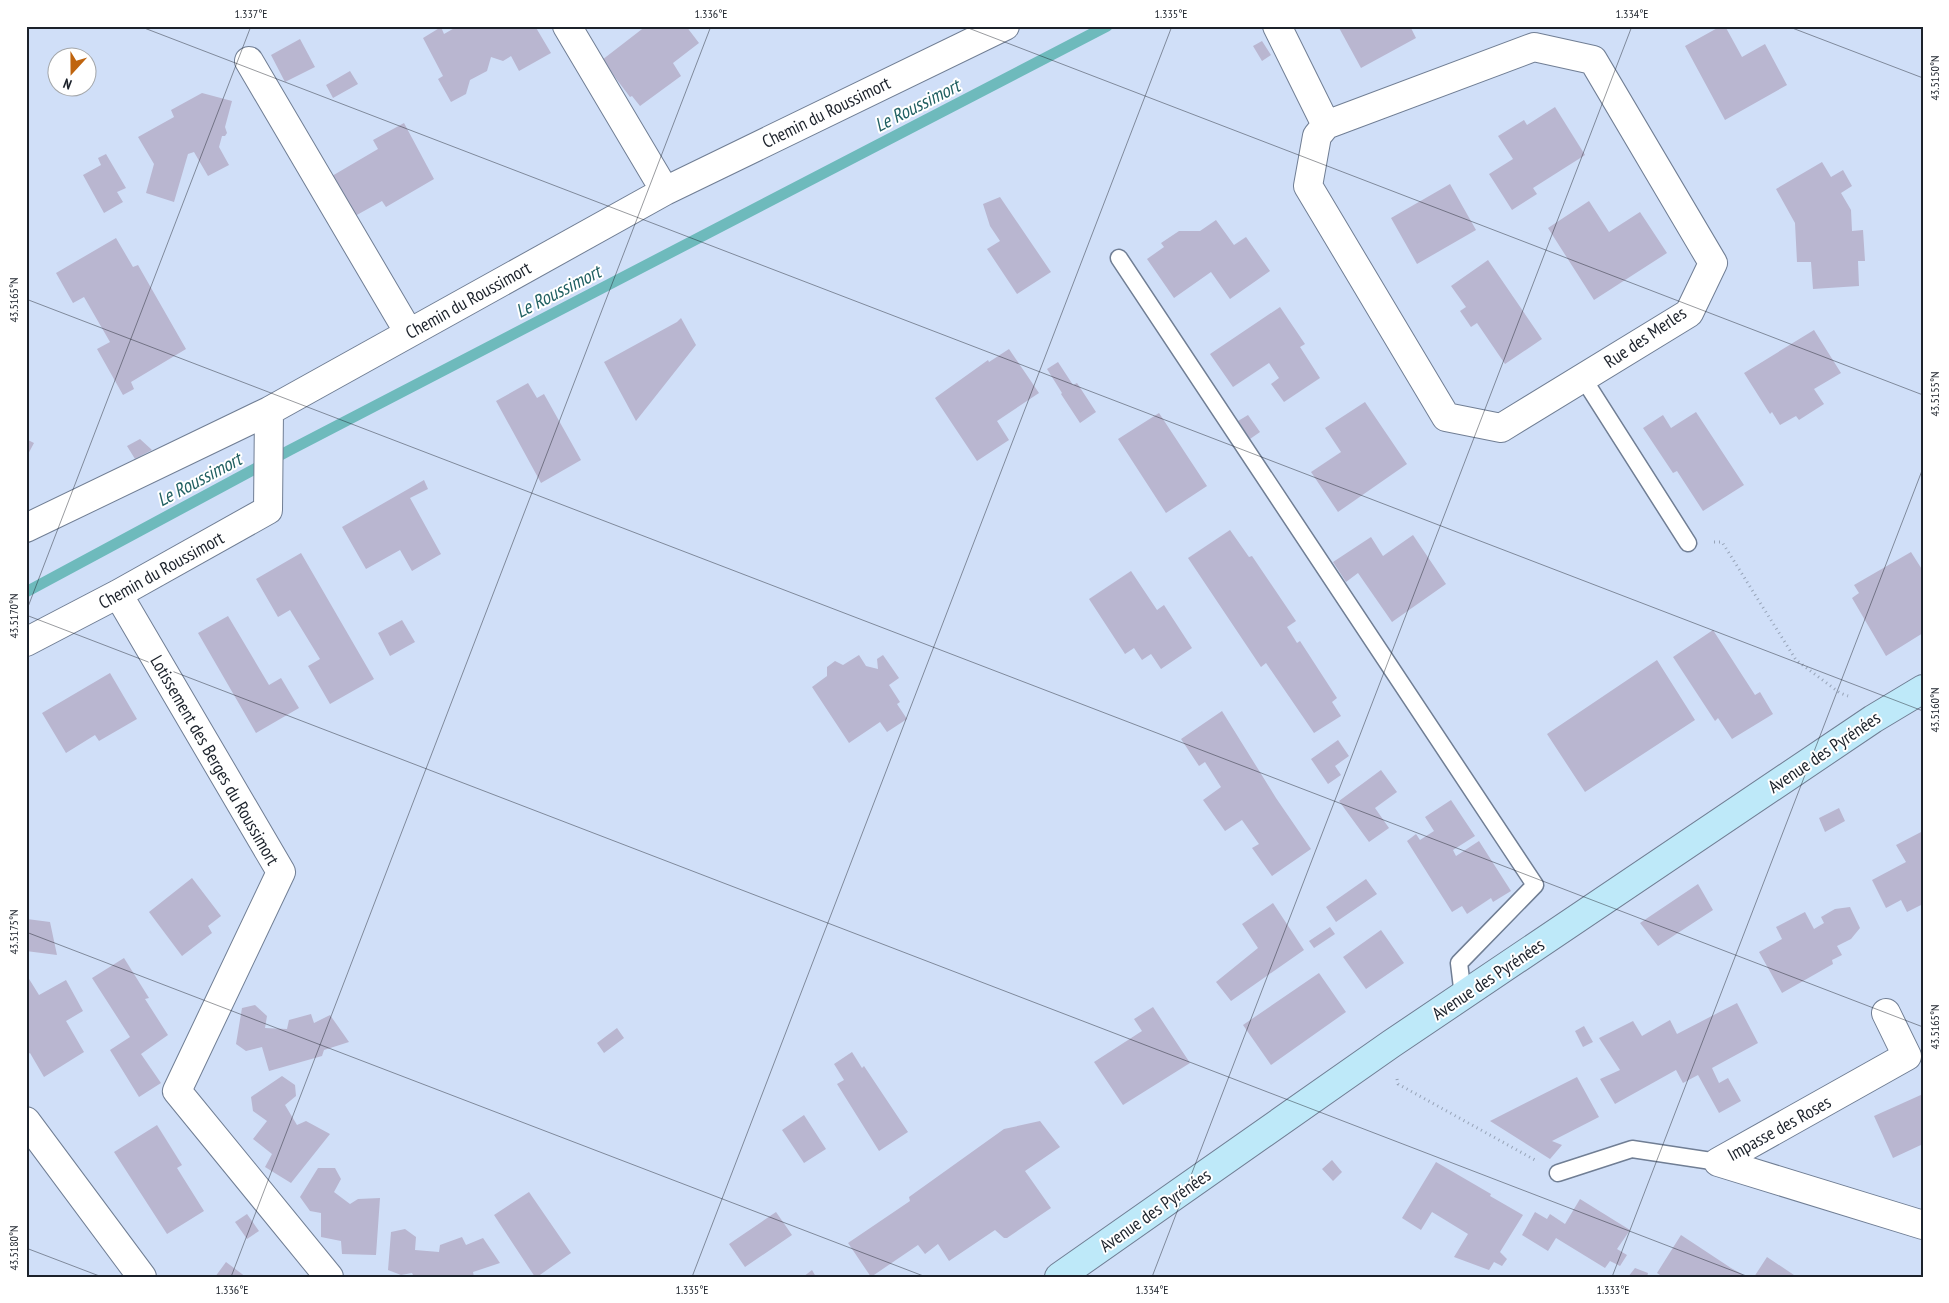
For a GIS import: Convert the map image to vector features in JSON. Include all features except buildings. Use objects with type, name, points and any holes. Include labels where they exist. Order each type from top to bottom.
[{"type":"main road","name":"Avenue des Pyrénées","points":[[1059,1277],[1391,1044],[1873,719],[1923,689]]},
{"type":"street","points":[[567,26],[665,191]]},
{"type":"street","name":"Chemin du Roussimort","points":[[26,642],[118,594],[268,510],[269,411],[665,191],[966,34],[1005,26]]},
{"type":"street","points":[[1277,26],[1326,124]]},
{"type":"street","name":"Rue des Merles","points":[[1534,47],[1593,60],[1713,263],[1689,313],[1501,428],[1446,417],[1308,186],[1317,136],[1326,124],[1534,47]]},
{"type":"street","points":[[249,61],[409,333]]},
{"type":"street","points":[[26,528],[269,411]]},
{"type":"street","name":"Lotissement des Berges du Roussimort","points":[[118,594],[281,872],[177,1091],[329,1277]]},
{"type":"street","name":"Impasse des Roses","points":[[1718,1162],[1907,1056],[1886,1013]]},
{"type":"street","points":[[26,1121],[142,1277]]},
{"type":"street","name":"Impasse des Roses","points":[[1718,1162],[1923,1225]]},
{"type":"lane","points":[[1119,258],[1535,885],[1459,963],[1463,996]]},
{"type":"lane","points":[[1583,378],[1688,543]]},
{"type":"lane","points":[[1558,1173],[1632,1149],[1718,1162]]},
{"type":"path","points":[[1688,543],[1722,542],[1796,660],[1840,693],[1863,702],[1873,719]]},
{"type":"path","points":[[1391,1044],[1398,1084],[1558,1173]]},
{"type":"waterway","name":"Le Roussimort","points":[[26,592],[290,450],[1107,26]]}]
